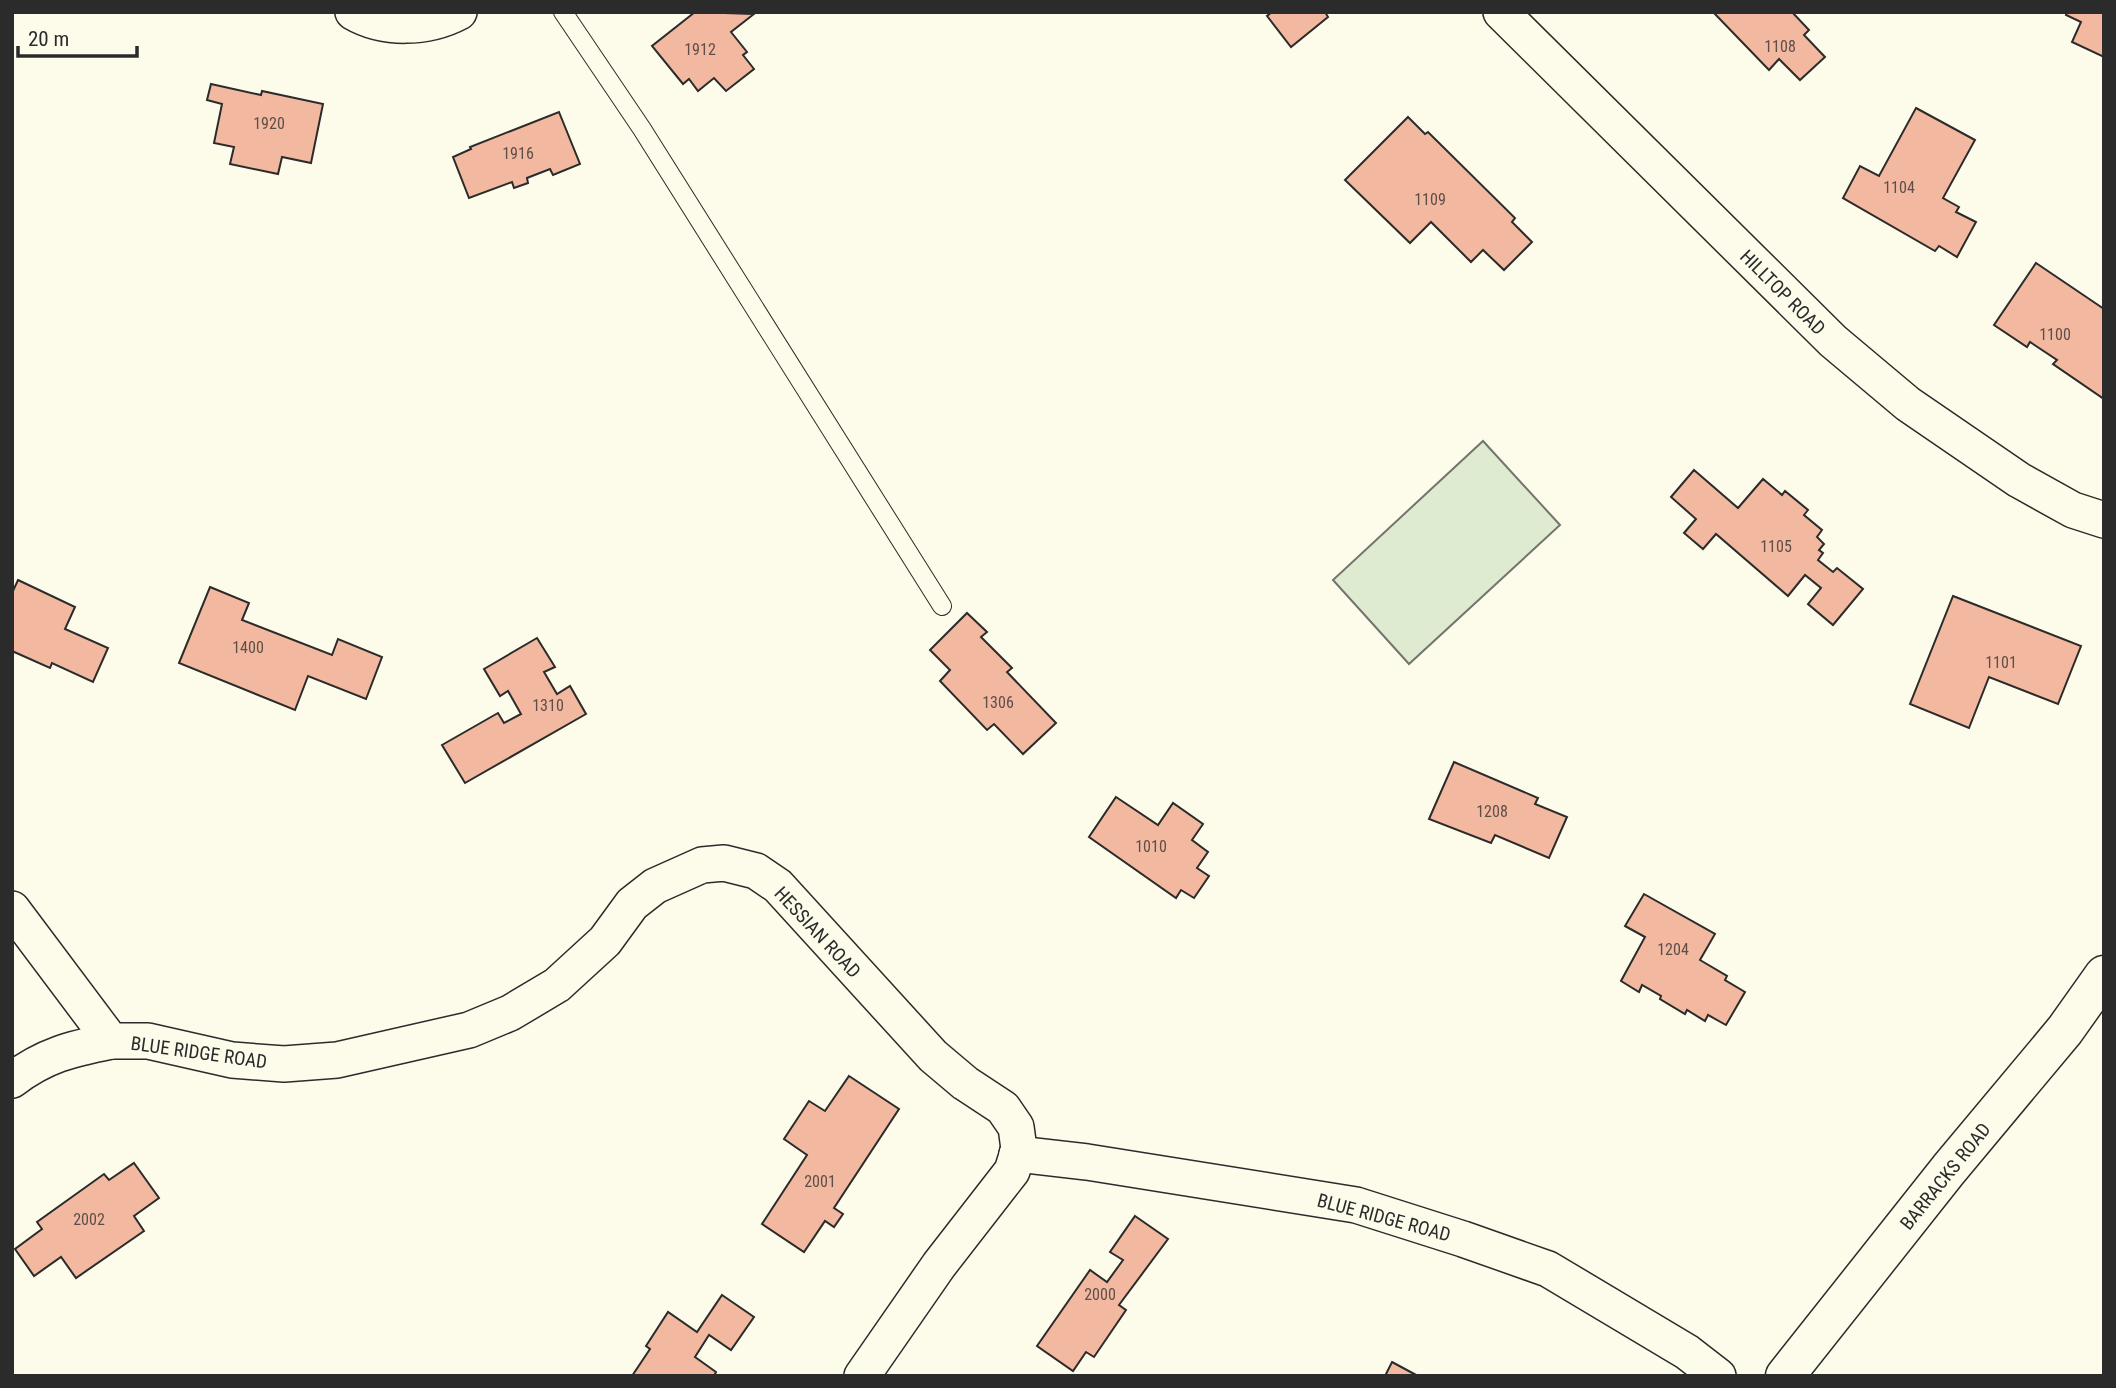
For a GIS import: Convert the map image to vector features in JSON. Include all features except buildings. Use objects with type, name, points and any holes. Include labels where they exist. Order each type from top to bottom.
[{"type":"main road","name":"BARRACKS ROAD","points":[[1785,1376],[1949,1169],[2066,1030],[2104,975]]},
{"type":"street","points":[[353,12],[392,25],[424,24],[459,12]]},
{"type":"street","name":"HILLTOP ROAD","points":[[1502,12],[1833,341],[1897,395],[2019,480],[2073,510],[2104,520]]},
{"type":"street","name":"HESSIAN ROAD","points":[[284,1064],[337,1060],[470,1030],[510,1013],[557,985],[605,941],[632,904],[655,886],[702,865],[724,863],[756,871],[778,887],[933,1056],[965,1083],[1003,1108],[1016,1127],[1017,1154]]},
{"type":"street","name":"BLUE RIDGE ROAD","points":[[12,908],[111,1041],[148,1041],[232,1060],[284,1064]]},
{"type":"street","points":[[12,1080],[27,1068],[65,1050],[111,1041]]},
{"type":"street","points":[[862,1376],[939,1265],[1012,1171],[1017,1154]]},
{"type":"street","name":"BLUE RIDGE ROAD","points":[[1017,1154],[1087,1161],[1356,1205],[1548,1269],[1687,1352],[1718,1376]]},
{"type":"lane","points":[[563,12],[642,129],[943,606]]},
{"type":"green space","points":[[1483,441],[1560,525],[1409,664],[1333,580]]}]
